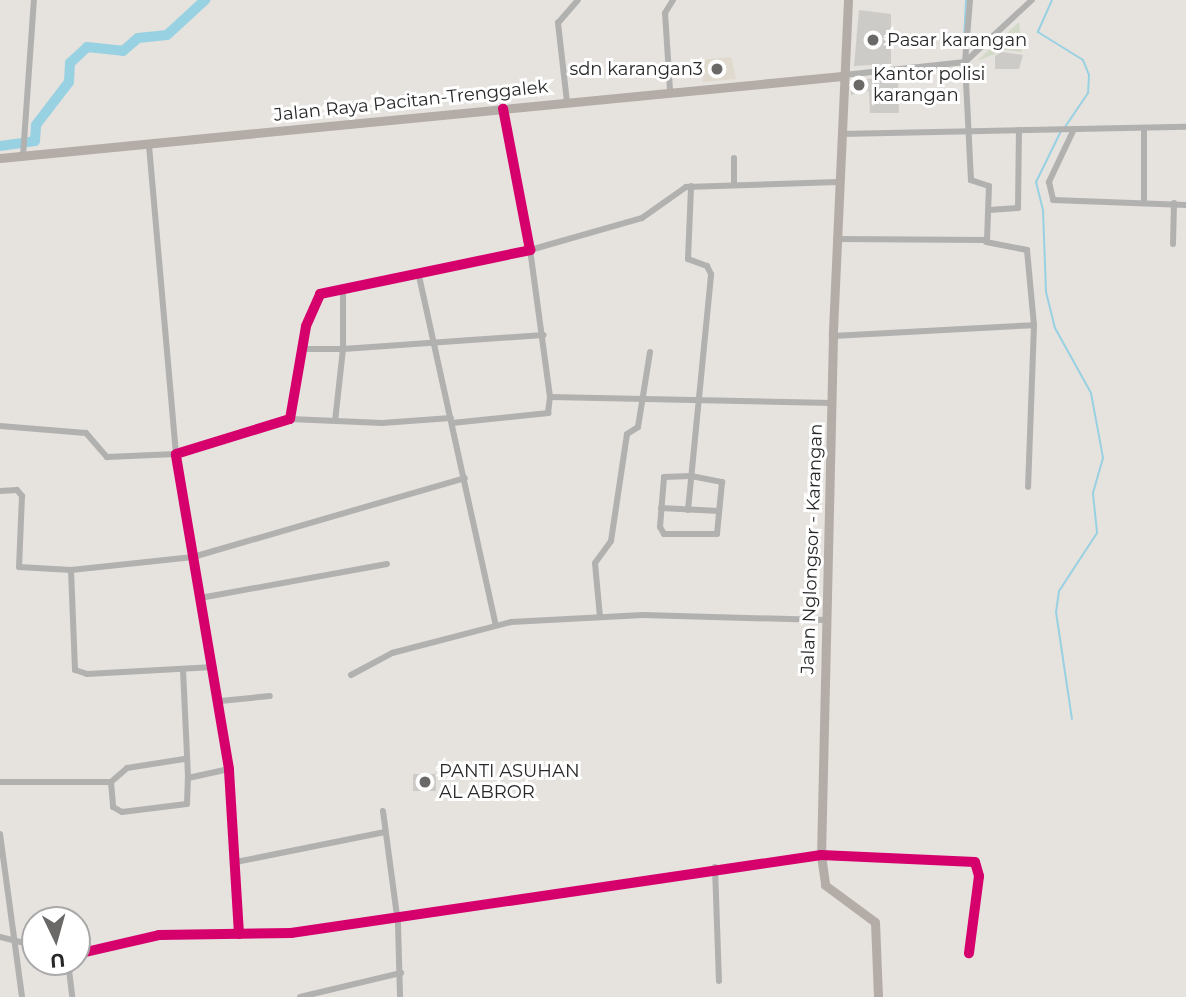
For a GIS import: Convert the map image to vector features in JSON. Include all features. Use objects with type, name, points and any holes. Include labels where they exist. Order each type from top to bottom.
[{"type":"highway","name":"Jalan Nglongsor - Karangan","points":[[849,0],[842,75],[836,239],[821,855],[825,885],[875,922],[878,997]]},
{"type":"highway","name":"Jalan Raya Pacitan-Trenggalek","points":[[0,158],[23,151],[149,144],[670,90],[842,75]]},
{"type":"street","points":[[23,151],[34,0]]},
{"type":"street","points":[[567,102],[558,23],[578,0]]},
{"type":"street","points":[[670,90],[665,13],[673,0]]},
{"type":"street","points":[[970,0],[965,62],[967,130],[971,183],[989,186],[986,242]]},
{"type":"street","points":[[842,75],[965,62],[1032,0]]},
{"type":"street","points":[[0,426],[86,433],[107,457],[176,454],[290,419],[452,420],[548,413],[550,397],[544,335],[503,109]]},
{"type":"street","points":[[841,134],[914,136],[967,130],[1051,127],[1186,127]]},
{"type":"street","points":[[1144,128],[1144,201]]},
{"type":"street","points":[[1073,129],[1049,182],[1053,200],[1144,201],[1186,205]]},
{"type":"street","points":[[989,211],[1018,208],[1019,130]]},
{"type":"street","points":[[149,144],[176,454],[220,701],[229,769],[239,934]]},
{"type":"street","points":[[734,158],[734,184]]},
{"type":"street","points":[[290,419],[315,300],[343,289],[419,276],[530,250],[642,218],[691,186],[838,182]]},
{"type":"street","points":[[688,510],[711,274],[707,266],[688,259],[691,186]]},
{"type":"street","points":[[1173,244],[1174,203]]},
{"type":"street","points":[[836,239],[986,242],[1027,250],[1034,324],[1028,487]]},
{"type":"street","points":[[419,276],[496,625]]},
{"type":"street","points":[[335,421],[343,349],[343,289]]},
{"type":"street","points":[[833,336],[1034,324]]},
{"type":"street","points":[[303,349],[343,349],[544,335]]},
{"type":"street","points":[[600,617],[595,563],[611,541],[627,433],[638,427],[650,352]]},
{"type":"street","points":[[550,397],[832,403]]},
{"type":"street","points":[[691,476],[721,480],[716,535],[667,535],[660,530],[664,477],[691,476]]},
{"type":"street","points":[[0,491],[18,490],[22,496],[19,567],[71,570],[193,557],[465,478]]},
{"type":"street","points":[[661,508],[719,511]]},
{"type":"street","points":[[200,598],[387,564]]},
{"type":"street","points":[[71,570],[75,670],[183,670],[214,667]]},
{"type":"street","points":[[351,675],[393,653],[496,625],[600,617],[825,620]]},
{"type":"street","points":[[111,782],[113,807],[122,813],[187,804],[188,778],[184,759],[190,730],[183,670]]},
{"type":"street","points":[[220,701],[270,696]]},
{"type":"street","points":[[0,782],[111,782],[127,768],[184,759]]},
{"type":"street","points":[[188,778],[229,769]]},
{"type":"street","points":[[383,811],[401,973],[400,997]]},
{"type":"street","points":[[236,862],[385,832]]},
{"type":"street","points":[[0,834],[17,939],[22,997]]},
{"type":"street","points":[[91,951],[159,934],[239,934],[475,908],[715,867],[821,855],[975,862],[979,876],[969,953]]},
{"type":"street","points":[[715,867],[719,981]]},
{"type":"street","points":[[0,937],[21,941]]},
{"type":"street","points":[[300,997],[401,973]]},
{"type":"street","points":[[70,976],[72,997]]},
{"type":"shaded area","name":"sdn karangan3","points":[[731,57],[736,79],[703,82],[699,60]]},
{"type":"green space","points":[[1019,22],[1022,52],[1005,50],[977,61]]},
{"type":"building","name":"Pasar karangan","points":[[859,10],[891,14],[891,64],[854,66]]},
{"type":"building","points":[[1002,52],[1023,55],[1019,69],[995,69],[995,56]]},
{"type":"building","points":[[898,77],[899,113],[870,113],[869,91],[851,95],[851,80]]},
{"type":"building","name":"PANTI ASUHAN AL ABROR","points":[[413,774],[436,774],[436,791],[413,791]]},
{"type":"waterway","points":[[0,146],[35,141],[36,125],[69,82],[70,63],[87,47],[123,51],[138,38],[167,35],[205,0]]},
{"type":"waterway","points":[[964,41],[966,0]]},
{"type":"waterway","points":[[1052,0],[1038,32],[1083,60],[1089,75],[1088,93],[1065,127]]},
{"type":"waterway","points":[[1061,131],[1036,182],[1043,210],[1046,292],[1055,328],[1091,393],[1103,458],[1093,494],[1097,533],[1059,591],[1056,612],[1072,719]]},
{"type":"cycle path","points":[[239,934],[229,769],[176,454],[290,419],[306,326],[320,294],[530,250],[503,109]]},
{"type":"cycle path","points":[[91,951],[159,935],[291,933],[821,855],[975,862],[979,876],[969,953]]},
{"type":"place","name":"Pasar karangan","points":[[873,40]]},
{"type":"place","name":"sdn karangan3","points":[[717,69]]},
{"type":"place","name":"Kantor polisi karangan","points":[[859,85]]},
{"type":"place","name":"PANTI ASUHAN AL ABROR","points":[[425,782]]}]
